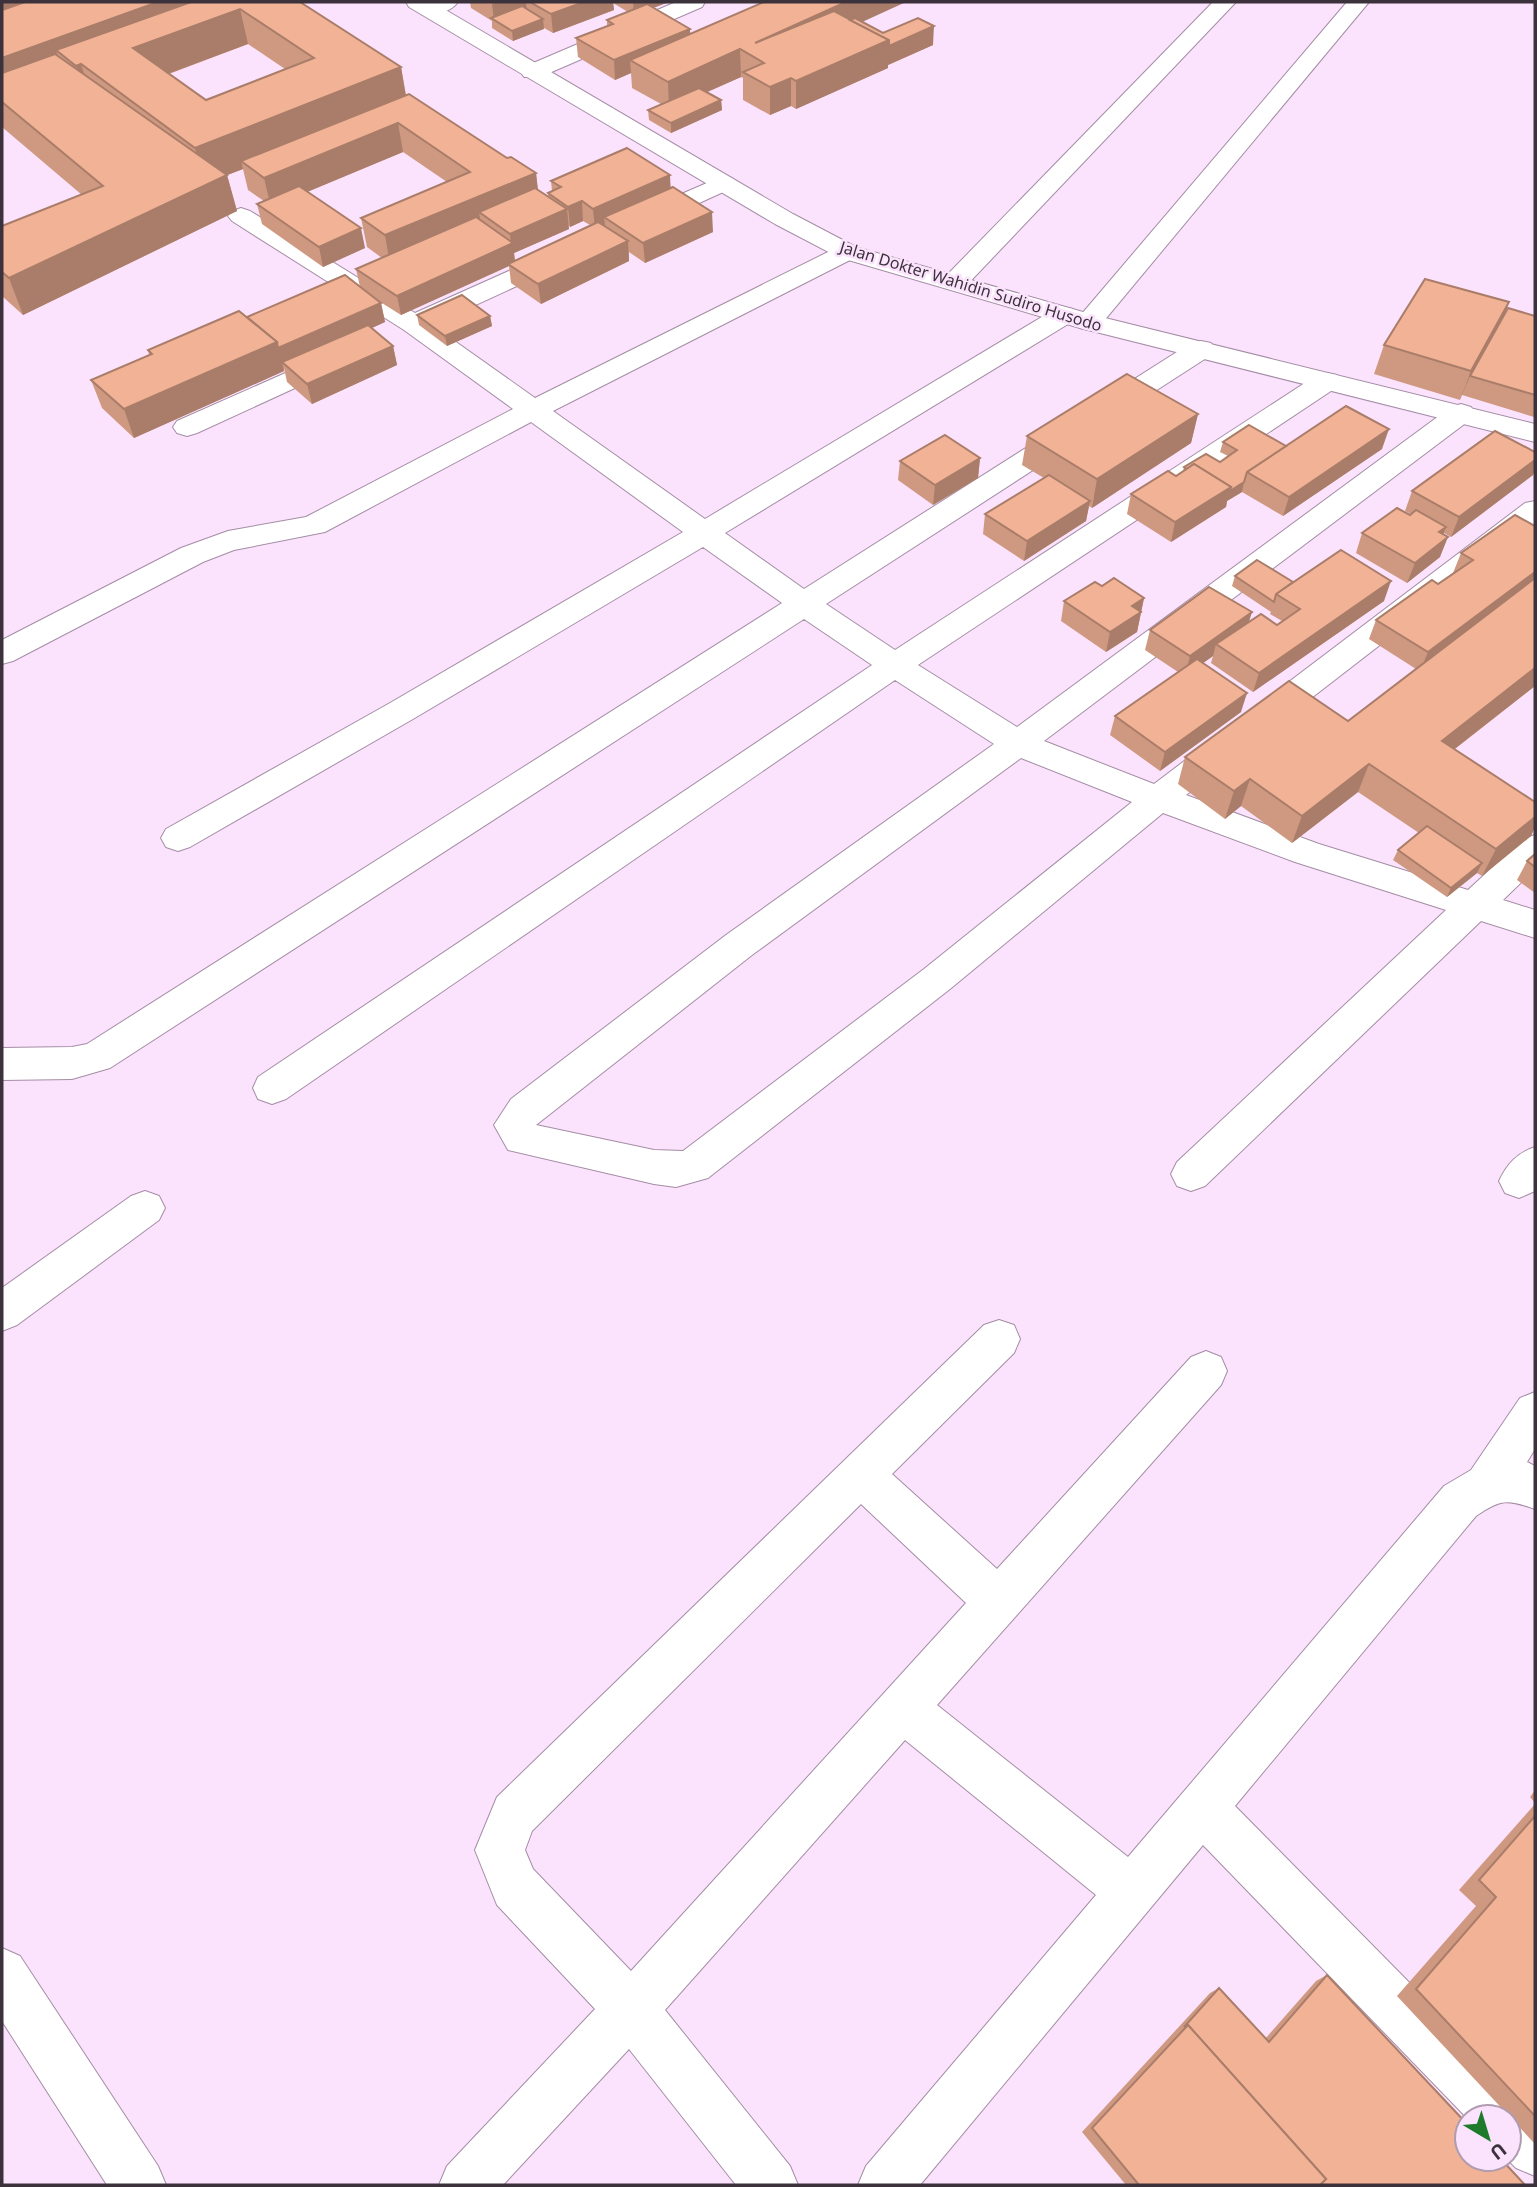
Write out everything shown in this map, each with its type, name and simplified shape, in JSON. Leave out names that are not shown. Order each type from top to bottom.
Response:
[{"type":"street","points":[[532,72],[694,2]]},
{"type":"street","points":[[955,282],[1225,2]]},
{"type":"street","points":[[178,838],[334,752],[1077,319],[1358,2]]},
{"type":"street","name":"Jalan Dokter Wahidin Sudiro Husodo","points":[[431,4],[532,72],[847,252],[1077,319],[1535,433]]},
{"type":"street","points":[[623,228],[723,183]]},
{"type":"street","points":[[241,216],[400,330],[532,410],[804,604],[973,718],[1018,743],[1065,764],[1307,853],[1535,924]]},
{"type":"street","points":[[400,330],[586,245]]},
{"type":"street","points":[[2,653],[192,555],[228,541],[314,525],[532,410],[847,252]]},
{"type":"street","points":[[187,427],[362,347]]},
{"type":"street","points":[[9,1064],[72,1063],[97,1057],[1201,349]]},
{"type":"street","points":[[272,1088],[896,664],[1327,381]]},
{"type":"street","points":[[1461,413],[1018,743],[739,945],[525,1110],[513,1125],[522,1138],[654,1167],[676,1170],[694,1166],[937,979],[1159,797],[1535,510]]},
{"type":"street","points":[[1191,1174],[1535,848]]},
{"type":"street","points":[[2,1311],[145,1208]]},
{"type":"street","points":[[771,2185],[631,2009],[515,1887],[500,1850],[514,1815],[578,1749],[999,1339]]},
{"type":"street","points":[[466,2185],[631,2009],[1206,1371]]},
{"type":"street","points":[[885,2185],[1460,1501],[1488,1482],[1535,1412]]},
{"type":"street","points":[[862,1475],[998,1601]]},
{"type":"street","points":[[1488,1482],[1523,1481],[1535,1488]]},
{"type":"street","points":[[903,1708],[1132,1892]]},
{"type":"street","points":[[1202,1808],[1490,2103]]},
{"type":"street","points":[[2,1974],[139,2185]]},
{"type":"building","points":[[25,2],[158,2],[2,58],[2,10]]},
{"type":"building","points":[[191,2],[300,2],[401,67],[195,148],[81,64],[76,66],[56,50]],"holes":[[[240,9],[314,58],[206,100],[133,48]]]},
{"type":"building","points":[[530,2],[584,2],[551,14]]},
{"type":"building","points":[[764,2],[846,2],[755,43],[834,11],[889,40],[796,81],[791,78],[770,87],[743,72],[764,63],[740,49],[668,82],[630,60]]},
{"type":"building","points":[[647,4],[690,29],[614,60],[576,38],[613,24],[607,20]]},
{"type":"building","points":[[522,6],[543,19],[512,31],[491,18]]},
{"type":"building","points":[[855,18],[883,33],[918,18],[934,26],[889,46],[889,40],[850,20]]},
{"type":"building","points":[[55,54],[227,175],[9,278],[2,272],[2,226],[103,186],[2,102],[2,73]]},
{"type":"building","points":[[699,88],[721,100],[671,123],[648,110]]},
{"type":"building","points":[[409,94],[507,158],[511,157],[536,173],[385,235],[361,218],[470,172],[398,123],[264,178],[241,161]]},
{"type":"building","points":[[627,148],[670,175],[593,209],[582,201],[568,207],[548,193],[561,187],[551,181]]},
{"type":"building","points":[[299,186],[361,228],[319,247],[257,204]]},
{"type":"building","points":[[673,187],[712,212],[643,243],[604,217]]},
{"type":"building","points":[[535,188],[567,209],[510,234],[479,212]]},
{"type":"building","points":[[476,217],[513,243],[397,296],[356,269]]},
{"type":"building","points":[[598,222],[628,241],[538,284],[508,264]]},
{"type":"building","points":[[345,275],[381,303],[278,348],[277,342],[247,317]]},
{"type":"building","points":[[1425,279],[1509,302],[1471,371],[1384,345]]},
{"type":"building","points":[[462,295],[490,316],[445,336],[417,315]]},
{"type":"building","points":[[1508,308],[1535,316],[1535,395],[1470,376]]},
{"type":"building","points":[[239,311],[277,342],[124,409],[91,380],[152,354],[148,350]]},
{"type":"building","points":[[368,325],[393,346],[307,384],[282,362]]},
{"type":"building","points":[[1127,374],[1198,414],[1097,479],[1027,436]]},
{"type":"building","points":[[1346,406],[1389,429],[1289,497],[1247,472]]},
{"type":"building","points":[[1249,425],[1286,446],[1247,472],[1244,482],[1230,491],[1231,487],[1194,464],[1187,469],[1184,467],[1206,454],[1220,462],[1237,450],[1223,442]]},
{"type":"building","points":[[1495,431],[1535,452],[1535,460],[1459,517],[1412,491]]},
{"type":"building","points":[[945,435],[980,458],[935,485],[900,461]]},
{"type":"building","points":[[1194,464],[1231,487],[1175,522],[1131,494],[1168,471],[1176,476]]},
{"type":"building","points":[[1049,475],[1090,501],[1027,541],[985,514]]},
{"type":"building","points":[[1397,508],[1410,515],[1416,510],[1446,527],[1439,532],[1448,537],[1415,563],[1362,533]]},
{"type":"building","points":[[1515,515],[1535,526],[1535,572],[1428,652],[1376,620],[1432,580],[1438,584],[1473,560],[1461,553]]},
{"type":"building","points":[[1341,550],[1391,581],[1259,673],[1216,644],[1261,614],[1277,625],[1300,609],[1276,594]]},
{"type":"building","points":[[1257,560],[1293,582],[1276,594],[1274,602],[1235,576]]},
{"type":"building","points":[[1114,578],[1144,598],[1132,606],[1141,612],[1110,632],[1064,601],[1095,582],[1102,586]]},
{"type":"building","points":[[1535,578],[1535,668],[1442,741],[1535,802],[1535,817],[1496,849],[1369,764],[1302,816],[1250,779],[1234,791],[1185,757],[1289,681],[1348,721]]},
{"type":"building","points":[[1209,587],[1252,612],[1190,656],[1150,630]]},
{"type":"building","points":[[1197,659],[1247,693],[1165,752],[1115,716]]},
{"type":"building","points":[[1427,826],[1482,863],[1451,888],[1398,850]]},
{"type":"building","points":[[1535,854],[1535,867],[1527,861]]},
{"type":"building","points":[[1535,1816],[1535,2116],[1416,1989],[1496,1897],[1479,1880]]},
{"type":"building","points":[[1327,1975],[1453,2109],[1453,2173],[1514,2173],[1525,2185],[1320,2185],[1326,2179],[1188,2025],[1184,2027],[1219,1988],[1269,2042]]},
{"type":"building","points":[[1188,2025],[1326,2179],[1320,2185],[1139,2185],[1092,2128]]}]
